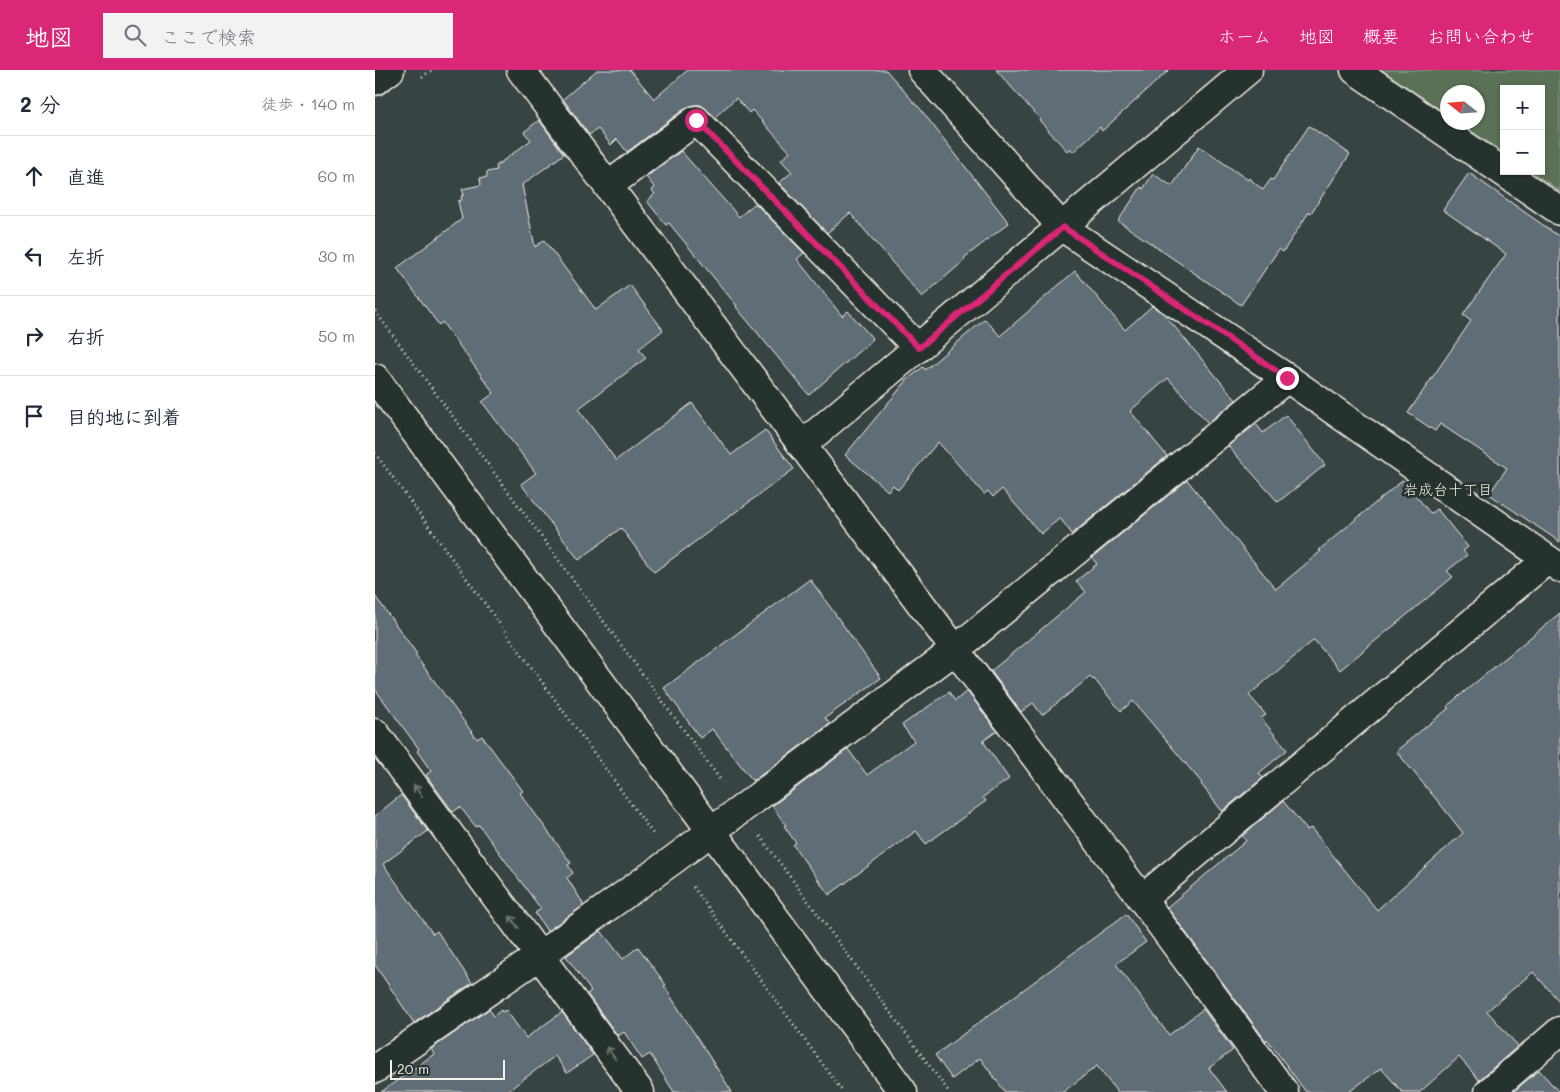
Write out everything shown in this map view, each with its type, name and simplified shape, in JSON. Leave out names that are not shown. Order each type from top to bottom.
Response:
[{"type":"street","points":[[375,81],[390,70]]},
{"type":"street","points":[[521,70],[1142,899],[1284,1092]]},
{"type":"street","points":[[922,70],[1063,227],[1287,378],[1554,564],[1142,899]]},
{"type":"street","points":[[803,445],[1248,70]]},
{"type":"street","points":[[1355,70],[1560,211]]},
{"type":"street","points":[[608,186],[696,120],[919,348]]},
{"type":"street","points":[[375,378],[903,1092]]},
{"type":"street","points":[[375,1069],[539,956],[712,832],[955,650],[1287,378]]},
{"type":"street","points":[[375,733],[640,1092]]},
{"type":"street","points":[[1489,1092],[1560,1031]]},
{"type":"path","points":[[375,311],[949,1092]]},
{"type":"path","points":[[375,453],[843,1092]]},
{"type":"green space","points":[[1382,70],[1560,70],[1560,191],[1537,175],[1545,175],[1545,85],[1500,85],[1500,150],[1470,130],[1485,130],[1485,85],[1440,85],[1440,109]]},
{"type":"building","points":[[597,70],[630,70],[654,99],[688,70],[886,70],[918,106],[1009,223],[964,258],[965,260],[922,297],[850,213],[827,233],[779,183],[792,172],[781,160],[790,152],[752,110],[749,113],[736,98],[715,117],[701,105],[687,107],[627,152],[617,139],[611,145],[598,129],[589,135],[563,99]]},
{"type":"building","points":[[996,70],[1169,70],[1102,131],[1100,127],[1073,152],[1070,148],[1067,151]]},
{"type":"building","points":[[539,120],[564,154],[522,185],[535,247],[544,240],[596,310],[630,285],[663,330],[639,349],[646,358],[578,409],[616,460],[692,403],[731,455],[765,430],[794,469],[654,572],[621,528],[579,560],[521,484],[536,473],[482,402],[494,393],[442,322],[439,325],[397,268],[462,219],[458,201],[462,200],[461,196],[464,195],[462,189],[481,185],[480,178],[487,177],[487,172],[497,170],[496,166],[531,140],[524,132]]},
{"type":"building","points":[[1309,126],[1350,154],[1283,252],[1279,249],[1241,305],[1118,221],[1141,187],[1143,189],[1153,174],[1172,186],[1199,146],[1248,180],[1249,178],[1263,190],[1271,179],[1273,180]]},
{"type":"building","points":[[681,151],[739,217],[755,203],[804,253],[797,259],[842,316],[848,311],[873,339],[809,395],[669,223],[666,225],[647,201],[655,194],[652,190],[655,188],[646,177]]},
{"type":"building","points":[[1469,173],[1560,237],[1560,542],[1489,494],[1507,468],[1440,424],[1435,431],[1408,413],[1471,321],[1463,315],[1506,254],[1443,210]]},
{"type":"building","points":[[1075,271],[1125,330],[1152,306],[1164,314],[1236,400],[1208,423],[1168,378],[1130,411],[1167,456],[1072,534],[1060,518],[1041,534],[1002,489],[993,497],[988,491],[984,494],[938,442],[898,490],[893,485],[888,491],[845,455],[908,379],[923,367],[925,370],[985,319],[1000,336]]},
{"type":"building","points":[[1286,415],[1325,465],[1278,502],[1228,446],[1256,424],[1263,433]]},
{"type":"building","points":[[1187,480],[1276,589],[1321,551],[1319,550],[1403,480],[1431,514],[1437,509],[1468,547],[1463,551],[1467,555],[1447,571],[1453,577],[1340,670],[1314,640],[1249,695],[1266,715],[1261,718],[1287,750],[1259,773],[1263,778],[1222,811],[1202,783],[1133,701],[1121,711],[1094,679],[1090,677],[1042,715],[1033,703],[1021,712],[991,671],[1086,592],[1076,581],[1097,564],[1092,558]]},
{"type":"building","points":[[810,579],[881,678],[825,718],[830,724],[753,781],[712,729],[700,738],[664,688]]},
{"type":"building","points":[[375,596],[417,654],[415,655],[477,739],[482,736],[523,791],[520,793],[571,863],[568,865],[573,873],[567,878],[583,906],[547,931],[535,913],[541,909],[479,825],[476,827],[460,807],[453,812],[426,775],[431,771],[417,751],[419,749],[375,689]]},
{"type":"building","points":[[1560,613],[1560,1002],[1533,972],[1487,1011],[1518,1046],[1479,1080],[1459,1057],[1420,1092],[1402,1092],[1381,1068],[1349,1092],[1306,1092],[1167,907],[1246,841],[1242,836],[1283,801],[1307,830],[1311,828],[1377,910],[1463,833],[1396,751],[1449,708],[1447,706]]},
{"type":"building","points":[[967,691],[997,731],[983,741],[1009,779],[983,797],[986,801],[926,844],[916,831],[829,895],[793,845],[796,843],[772,806],[848,749],[867,775],[914,741],[902,725],[949,692],[955,701]]},
{"type":"building","points":[[401,795],[428,831],[383,864],[433,934],[437,931],[472,983],[414,1023],[375,965],[375,816]]},
{"type":"building","points":[[1126,914],[1146,942],[1116,964],[1169,1035],[1203,1009],[1233,1050],[1209,1068],[1227,1092],[1117,1092],[1097,1066],[1063,1092],[1005,1092],[980,1058],[952,1079],[935,1055]]},
{"type":"building","points":[[601,931],[623,959],[638,947],[666,985],[664,986],[732,1092],[674,1092],[650,1054],[642,1059],[624,1032],[618,1036],[587,994],[591,991],[566,956]]},
{"type":"building","points":[[489,1009],[494,1016],[501,1010],[502,1012],[506,1010],[526,1038],[562,1012],[593,1055],[567,1073],[555,1056],[506,1092],[381,1092],[434,1054],[431,1049]]},
{"type":"building","points":[[1539,1070],[1559,1092],[1513,1092]]},
{"type":"district","name":"岩成台十丁目","points":[[1448,490]]},
{"type":"route","points":[[696,120],[919,348],[1063,227],[1287,378]]}]
